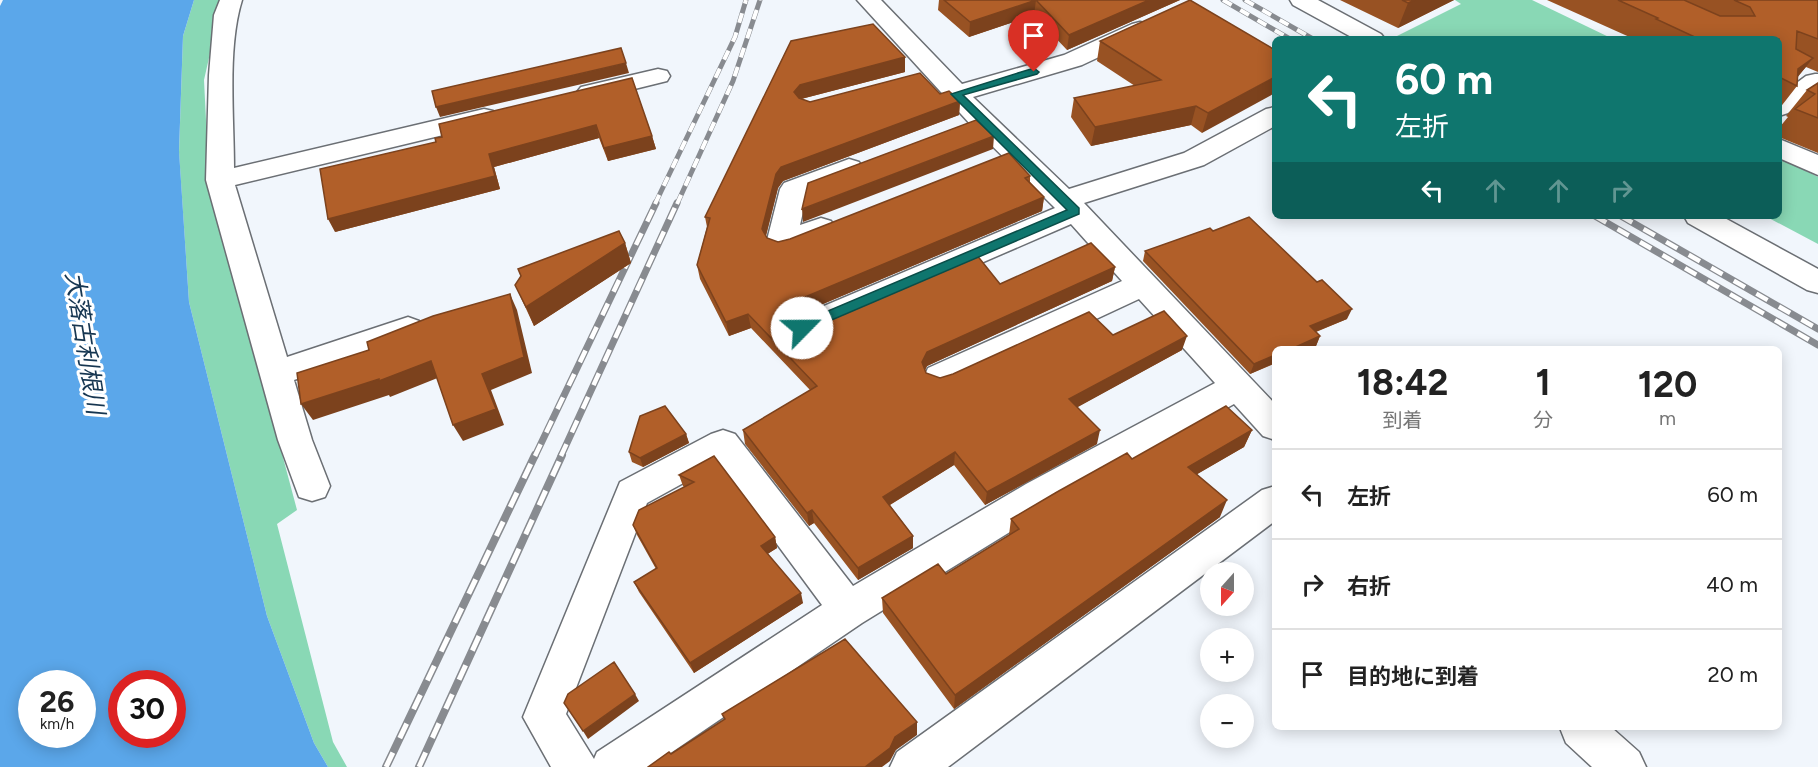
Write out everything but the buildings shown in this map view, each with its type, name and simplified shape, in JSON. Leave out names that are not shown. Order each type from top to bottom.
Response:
[{"type":"street","points":[[231,0],[226,15],[220,75],[220,180],[295,440],[312,486]]},
{"type":"street","points":[[868,0],[877,25],[925,76],[956,94],[969,124],[1004,158],[1069,205],[1272,423]]},
{"type":"street","points":[[1301,0],[1367,36]]},
{"type":"street","points":[[956,94],[1073,60],[1164,18]]},
{"type":"street","points":[[1788,69],[1817,82]]},
{"type":"street","points":[[566,98],[658,76]]},
{"type":"street","points":[[1782,106],[1817,82]]},
{"type":"street","points":[[220,180],[508,111]]},
{"type":"street","points":[[802,328],[1069,205],[1194,159],[1272,117]]},
{"type":"street","points":[[1782,148],[1818,166]]},
{"type":"street","points":[[848,218],[781,244],[794,189],[870,160]]},
{"type":"street","points":[[1703,219],[1818,282]]},
{"type":"street","points":[[940,378],[1143,284]]},
{"type":"street","points":[[277,374],[434,320]]},
{"type":"street","points":[[612,767],[848,610],[1039,495],[1238,386]]},
{"type":"street","points":[[575,767],[544,717],[633,493],[723,444],[848,610]]},
{"type":"street","points":[[912,767],[1272,503]]},
{"type":"street","points":[[1583,730],[1624,767]]},
{"type":"green space","points":[[194,0],[222,0],[204,80],[209,180],[297,510],[277,524],[333,742],[347,767],[328,767],[314,743],[267,616],[189,302],[179,152],[183,36]]},
{"type":"green space","points":[[1455,0],[1532,0],[1607,36],[1397,36],[1461,4]]},
{"type":"green space","points":[[1782,159],[1818,177],[1818,244],[1771,219],[1782,219]]},
{"type":"water","name":"大落古利根川","points":[[3,0],[194,0],[183,36],[179,151],[189,302],[267,616],[314,743],[328,767],[0,767],[0,6]]},
{"type":"railway","points":[[655,204],[735,37],[746,0]]},
{"type":"railway","points":[[677,204],[733,81],[760,0]]},
{"type":"railway","points":[[1223,0],[1285,36]]},
{"type":"railway","points":[[1245,0],[1308,36]]},
{"type":"railway","points":[[535,456],[656,203]]},
{"type":"railway","points":[[561,456],[677,203]]},
{"type":"railway","points":[[1600,219],[1818,345]]},
{"type":"railway","points":[[1626,219],[1818,329]]},
{"type":"railway","points":[[386,767],[535,455]]},
{"type":"railway","points":[[419,767],[562,455]]},
{"type":"route","points":[[802,328],[1075,211],[956,94],[1034,72]]}]
